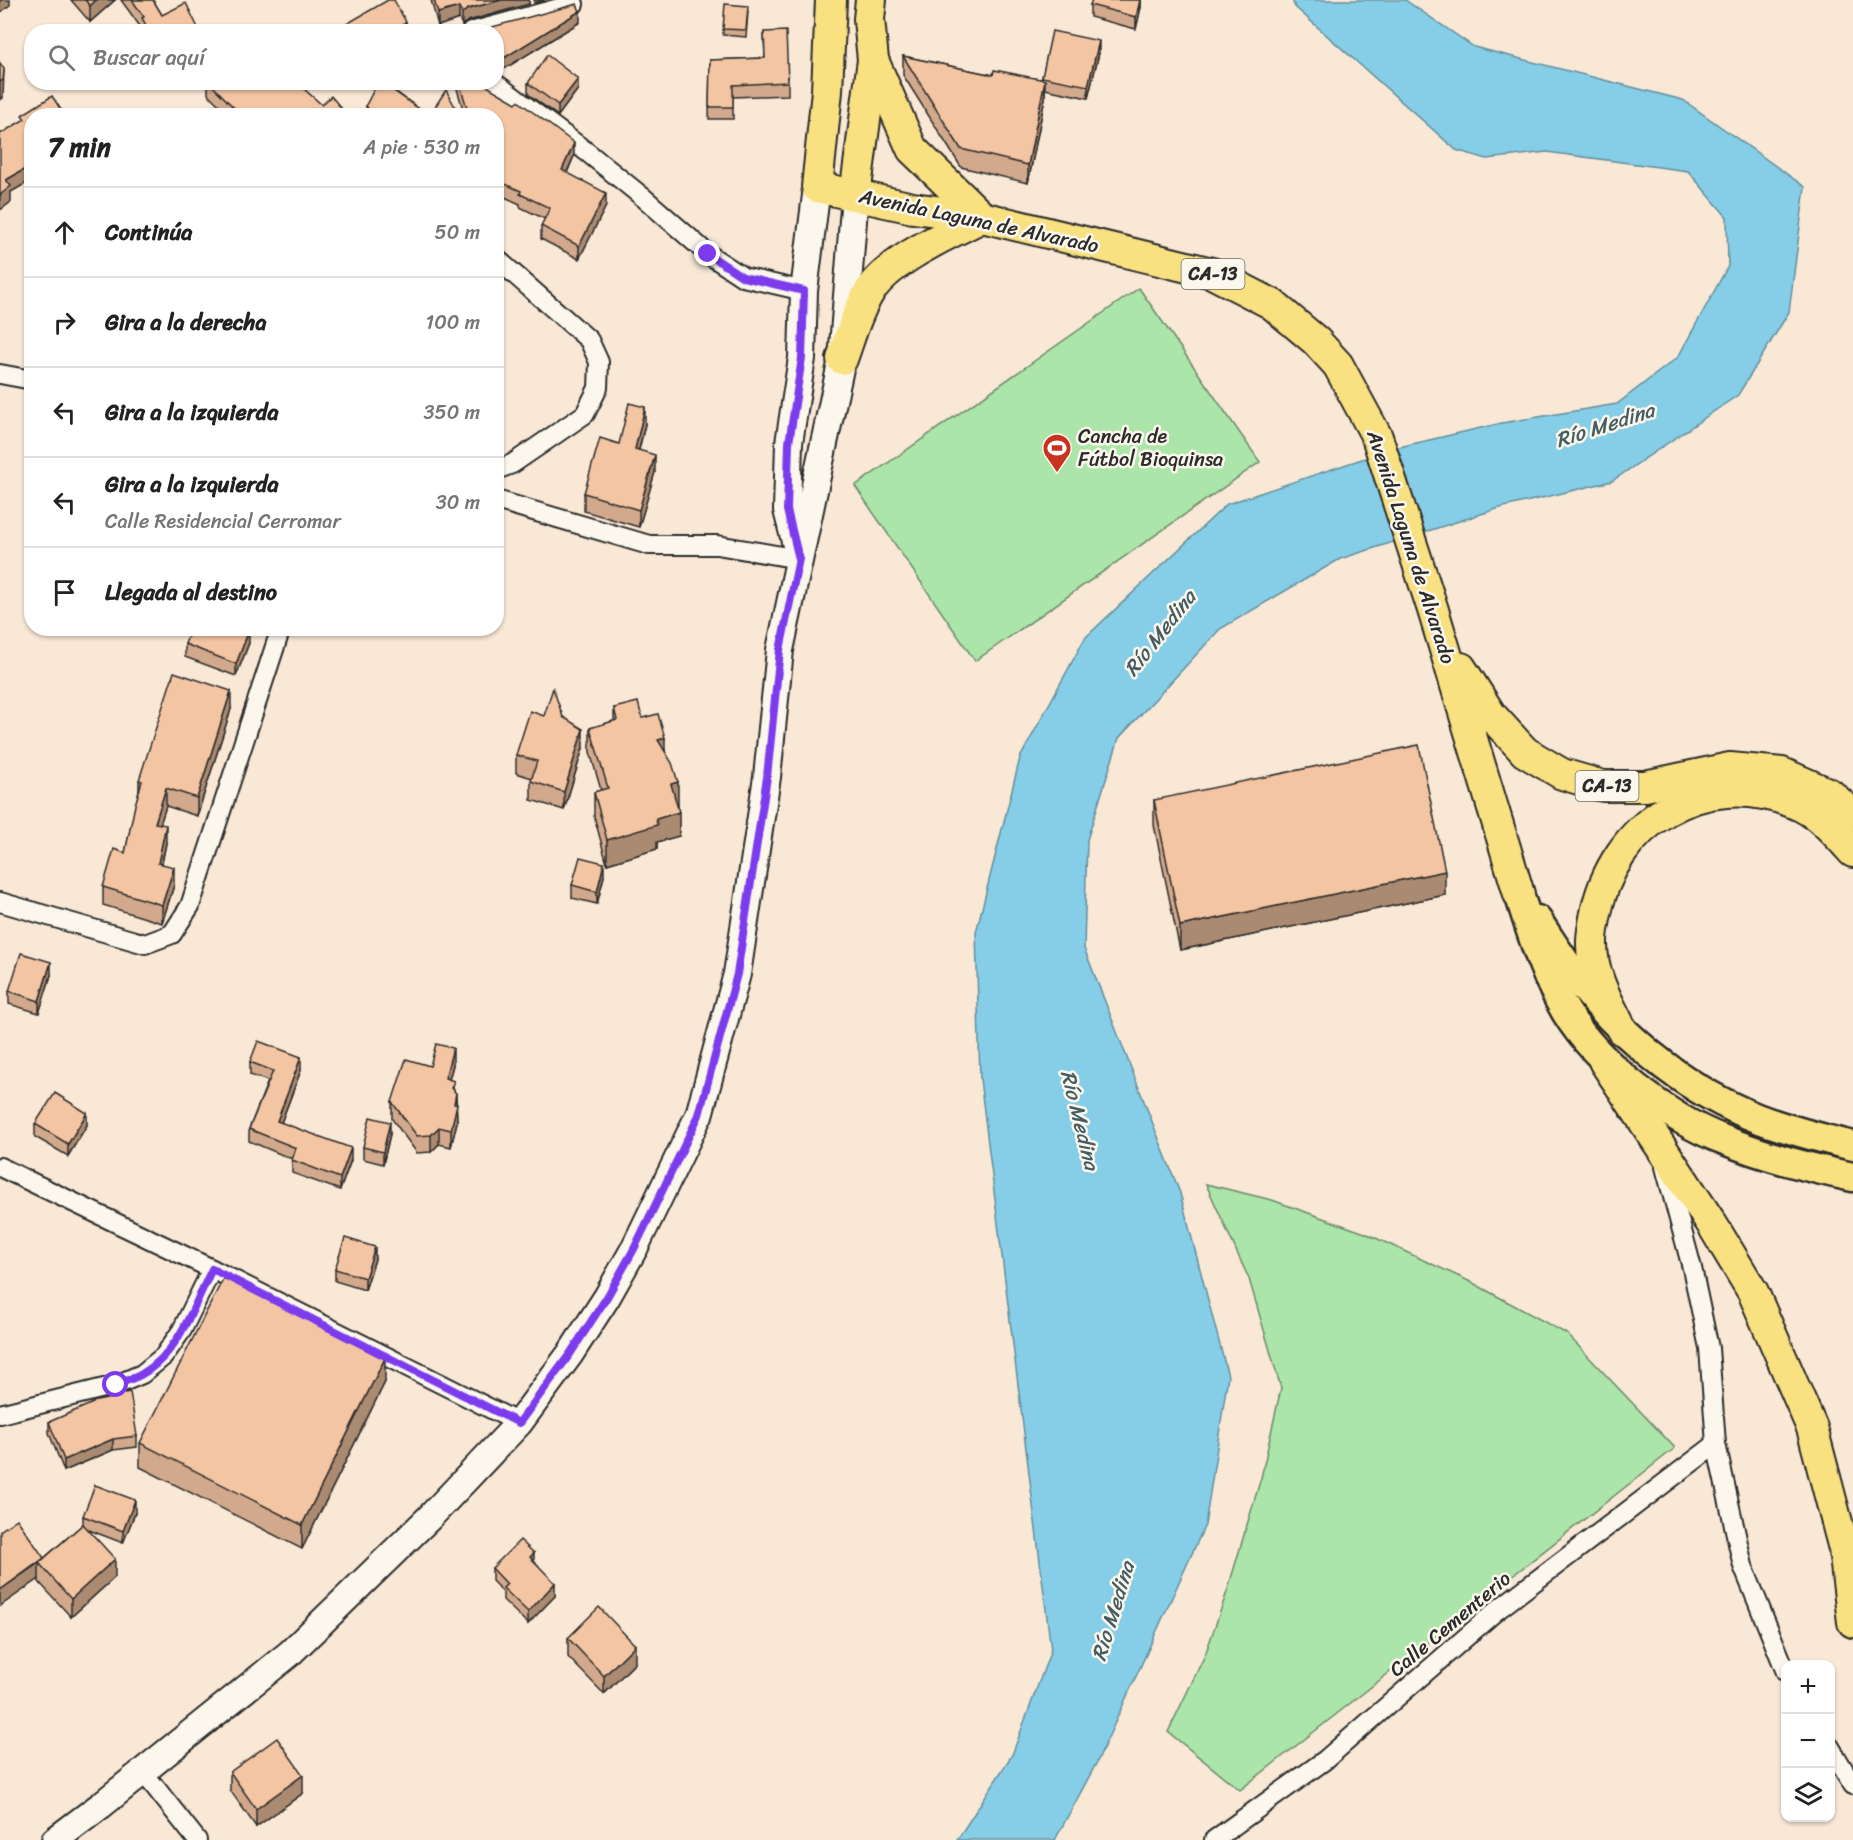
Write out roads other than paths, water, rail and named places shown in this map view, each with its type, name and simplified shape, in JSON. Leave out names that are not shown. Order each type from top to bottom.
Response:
[{"type":"highway","points":[[817,187],[827,90],[831,0]]},
{"type":"highway","points":[[855,195],[873,60],[869,19],[871,0]]},
{"type":"highway","points":[[842,358],[859,311],[880,277],[928,245],[982,217],[912,149],[873,60]]},
{"type":"highway","name":"Avenida Laguna de Alvarado","points":[[817,187],[913,208],[982,217],[1212,273],[1272,304],[1316,341],[1338,365],[1377,437],[1519,894]]},
{"type":"highway","name":"CA-13","points":[[1432,610],[1464,674],[1491,715],[1525,752],[1562,774],[1603,786],[1645,786],[1730,768],[1782,773],[1830,794],[1853,815]]},
{"type":"highway","points":[[1622,1030],[1598,983],[1592,941],[1599,897],[1607,878],[1616,859],[1642,827],[1676,805],[1715,792],[1756,792],[1795,803],[1829,825],[1853,852]]},
{"type":"highway","points":[[1604,1061],[1710,1221],[1753,1292],[1812,1428],[1844,1549],[1853,1622]]},
{"type":"main road","points":[[799,559],[787,510],[789,443],[802,358],[804,291],[817,187]]},
{"type":"main road","points":[[54,1840],[143,1772],[289,1654],[429,1518],[519,1423],[570,1354],[607,1297],[634,1249],[699,1115],[737,974],[767,777],[780,650],[842,358],[855,195]]},
{"type":"main road","name":"Avenida Laguna de Alvarado","points":[[1519,894],[1586,991],[1622,1030],[1670,1069],[1705,1092],[1745,1112],[1806,1134],[1853,1146]]},
{"type":"main road","name":"Avenida Laguna de Alvarado","points":[[1519,894],[1541,962],[1566,1013],[1604,1061],[1665,1109],[1721,1139],[1789,1161],[1853,1177]]},
{"type":"street","points":[[500,24],[573,4]]},
{"type":"street","points":[[504,90],[587,152],[708,254],[743,277],[804,291]]},
{"type":"street","points":[[504,265],[589,340],[599,362],[598,388],[585,414],[512,464],[504,467]]},
{"type":"street","points":[[0,374],[24,378]]},
{"type":"street","points":[[504,502],[649,545],[717,545],[799,559]]},
{"type":"street","points":[[0,902],[145,944],[172,934],[190,906],[277,636]]},
{"type":"street","points":[[1660,1148],[1692,1268],[1709,1348],[1716,1444],[1743,1566],[1781,1662]]},
{"type":"street","points":[[0,1167],[212,1269],[519,1423]]},
{"type":"street","points":[[0,1414],[116,1385],[142,1374],[164,1356],[182,1330],[212,1269]]},
{"type":"street","name":"Calle Cementerio","points":[[1214,1840],[1325,1760],[1496,1611],[1716,1444]]},
{"type":"street","points":[[1835,1755],[1853,1785]]},
{"type":"street","points":[[143,1772],[197,1840]]},
{"type":"water","name":"Río Medina","points":[[1292,0],[1405,0],[1474,47],[1683,100],[1805,187],[1789,312],[1738,395],[1612,481],[1500,508],[1340,559],[1220,629],[1119,738],[1087,840],[1084,948],[1180,1193],[1228,1376],[1205,1525],[1097,1762],[1055,1840],[957,1840],[1012,1755],[1051,1650],[980,1079],[976,932],[1020,758],[1085,638],[1227,504],[1395,448],[1502,423],[1617,404],[1678,357],[1728,266],[1727,217],[1688,171],[1547,152],[1487,159],[1456,150],[1295,7]]},
{"type":"place","name":"Cancha de Fútbol Bioquinsa","points":[[1057,474]]}]
